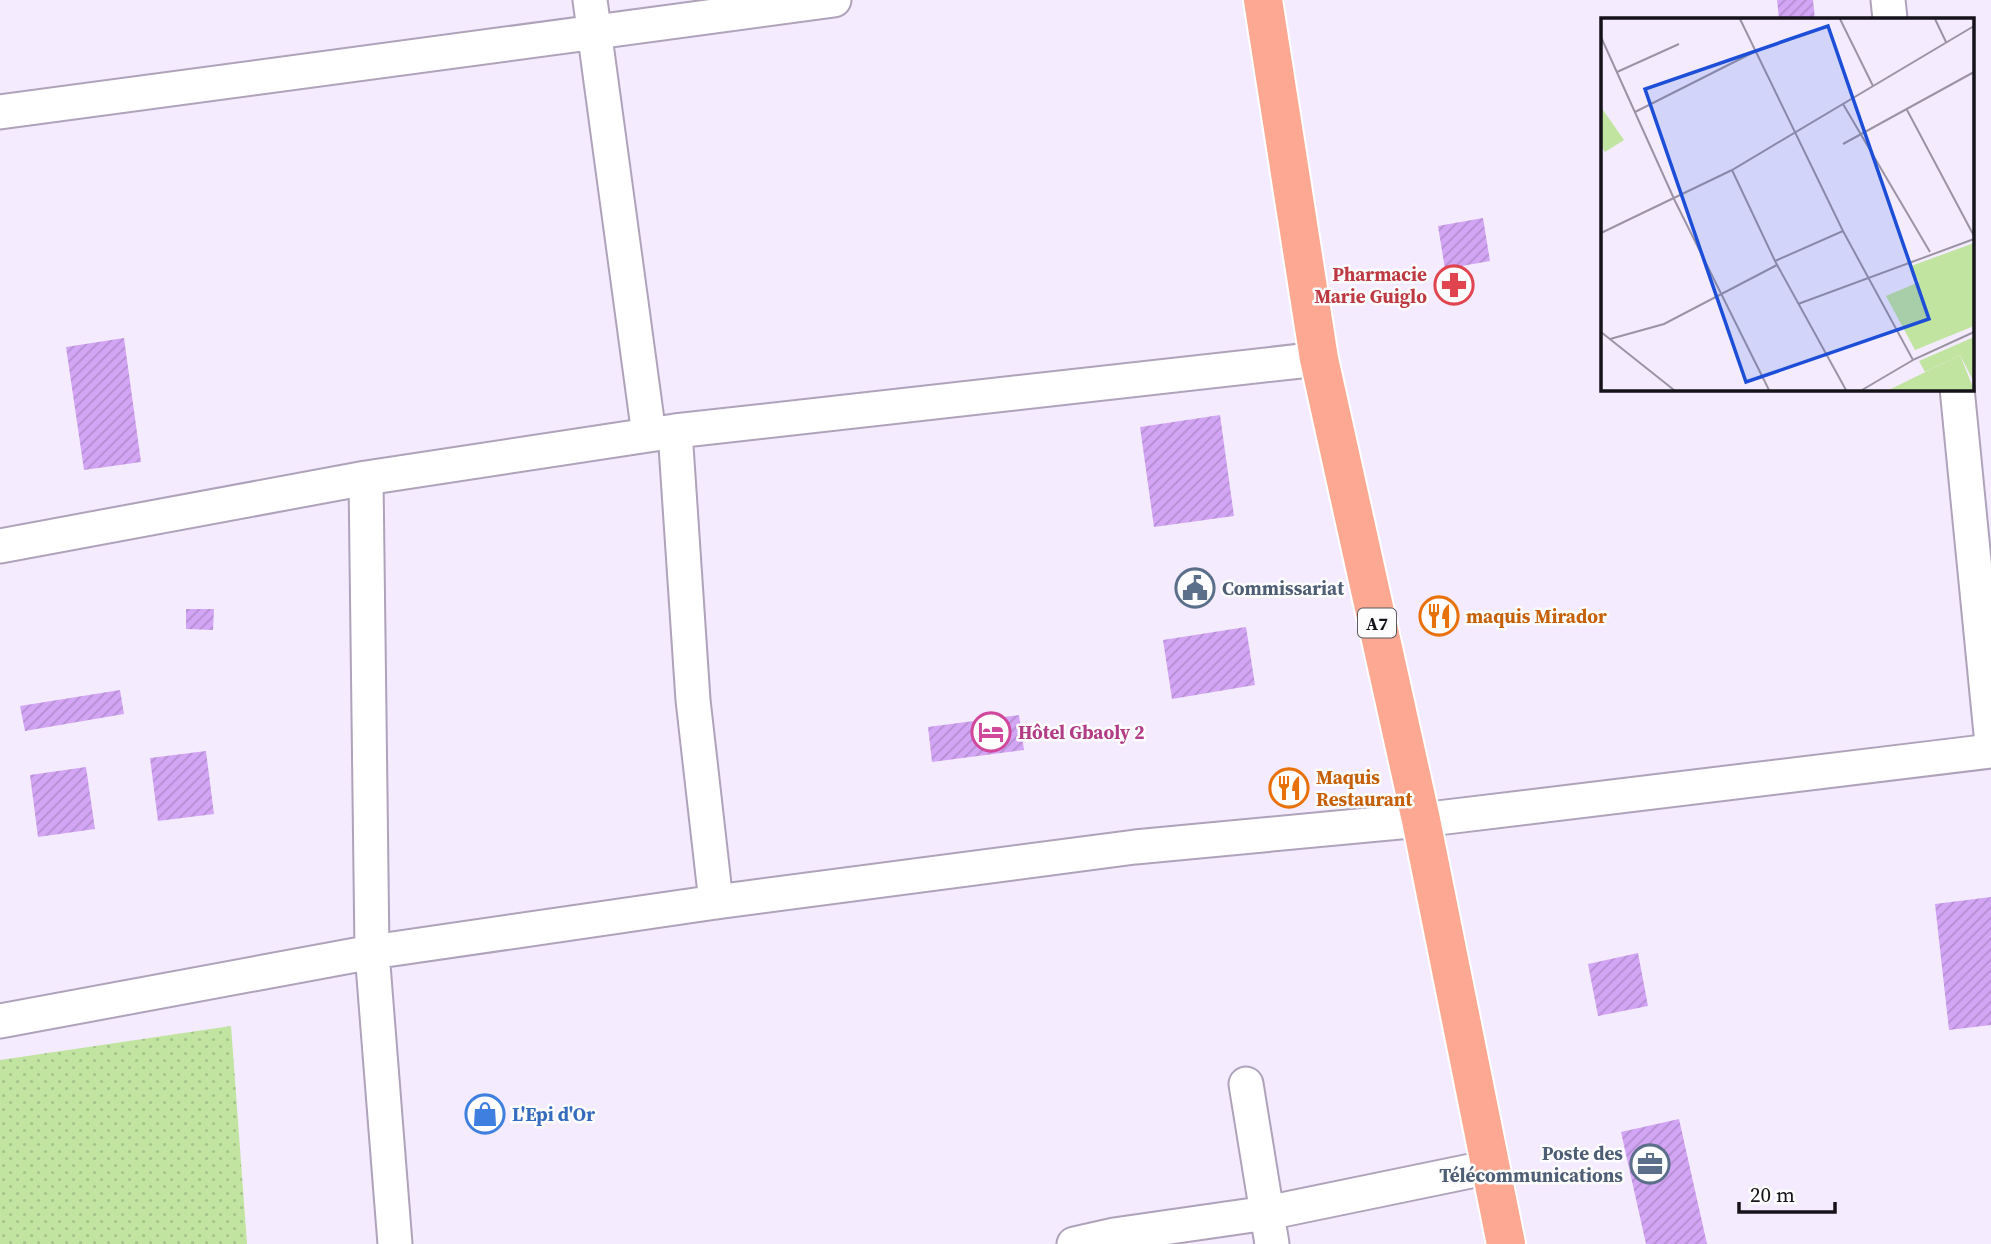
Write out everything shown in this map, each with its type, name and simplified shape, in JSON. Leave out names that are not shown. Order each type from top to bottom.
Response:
[{"type":"highway","name":"A7","points":[[1263,0],[1319,359],[1421,820],[1506,1244]]},
{"type":"street","points":[[0,113],[592,16],[834,0]]},
{"type":"street","points":[[1888,0],[1890,18]]},
{"type":"street","points":[[592,16],[662,433],[716,902]]},
{"type":"street","points":[[0,546],[366,478],[662,433],[1319,359]]},
{"type":"street","points":[[1956,390],[1991,734]]},
{"type":"street","points":[[366,478],[372,952],[396,1244]]},
{"type":"street","points":[[0,1021],[372,952],[716,902],[1135,847],[1421,820],[1991,751]]},
{"type":"street","points":[[1246,1084],[1269,1229]]},
{"type":"street","points":[[1074,1244],[1114,1235],[1269,1229],[1490,1167]]},
{"type":"green space","points":[[231,1026],[247,1244],[0,1244],[0,1060]]},
{"type":"building","points":[[1777,0],[1813,0],[1815,18],[1779,18]]},
{"type":"building","points":[[1483,218],[1490,261],[1445,269],[1438,226]]},
{"type":"building","points":[[1466,271],[1468,295],[1449,298],[1446,274]]},
{"type":"building","points":[[124,338],[141,462],[84,470],[66,347]]},
{"type":"building","points":[[1220,415],[1234,516],[1154,527],[1140,427]]},
{"type":"building","points":[[186,609],[214,609],[213,630],[186,629]]},
{"type":"building","points":[[1246,627],[1255,685],[1172,699],[1163,640]]},
{"type":"building","points":[[120,690],[124,714],[25,731],[20,706]]},
{"type":"building","points":[[1019,715],[1024,750],[932,762],[928,727]]},
{"type":"building","points":[[206,751],[214,814],[158,821],[150,758]]},
{"type":"building","points":[[86,767],[95,829],[38,837],[30,775]]},
{"type":"building","points":[[1991,897],[1991,1025],[1949,1030],[1935,904]]},
{"type":"building","points":[[1638,953],[1648,1006],[1598,1016],[1588,964]]},
{"type":"building","points":[[1679,1119],[1707,1244],[1646,1244],[1621,1132]]},
{"type":"place","name":"Pharmacie Marie Guiglo","points":[[1454,285]]},
{"type":"place","name":"Commissariat","points":[[1195,588]]},
{"type":"place","name":"maquis Mirador","points":[[1439,616]]},
{"type":"place","name":"Hôtel Gbaoly 2","points":[[991,732]]},
{"type":"place","name":"Maquis Restaurant","points":[[1289,788]]},
{"type":"place","name":"L'Epi d'Or","points":[[485,1114]]},
{"type":"place","name":"Poste des Télécommunications","points":[[1650,1164]]}]
